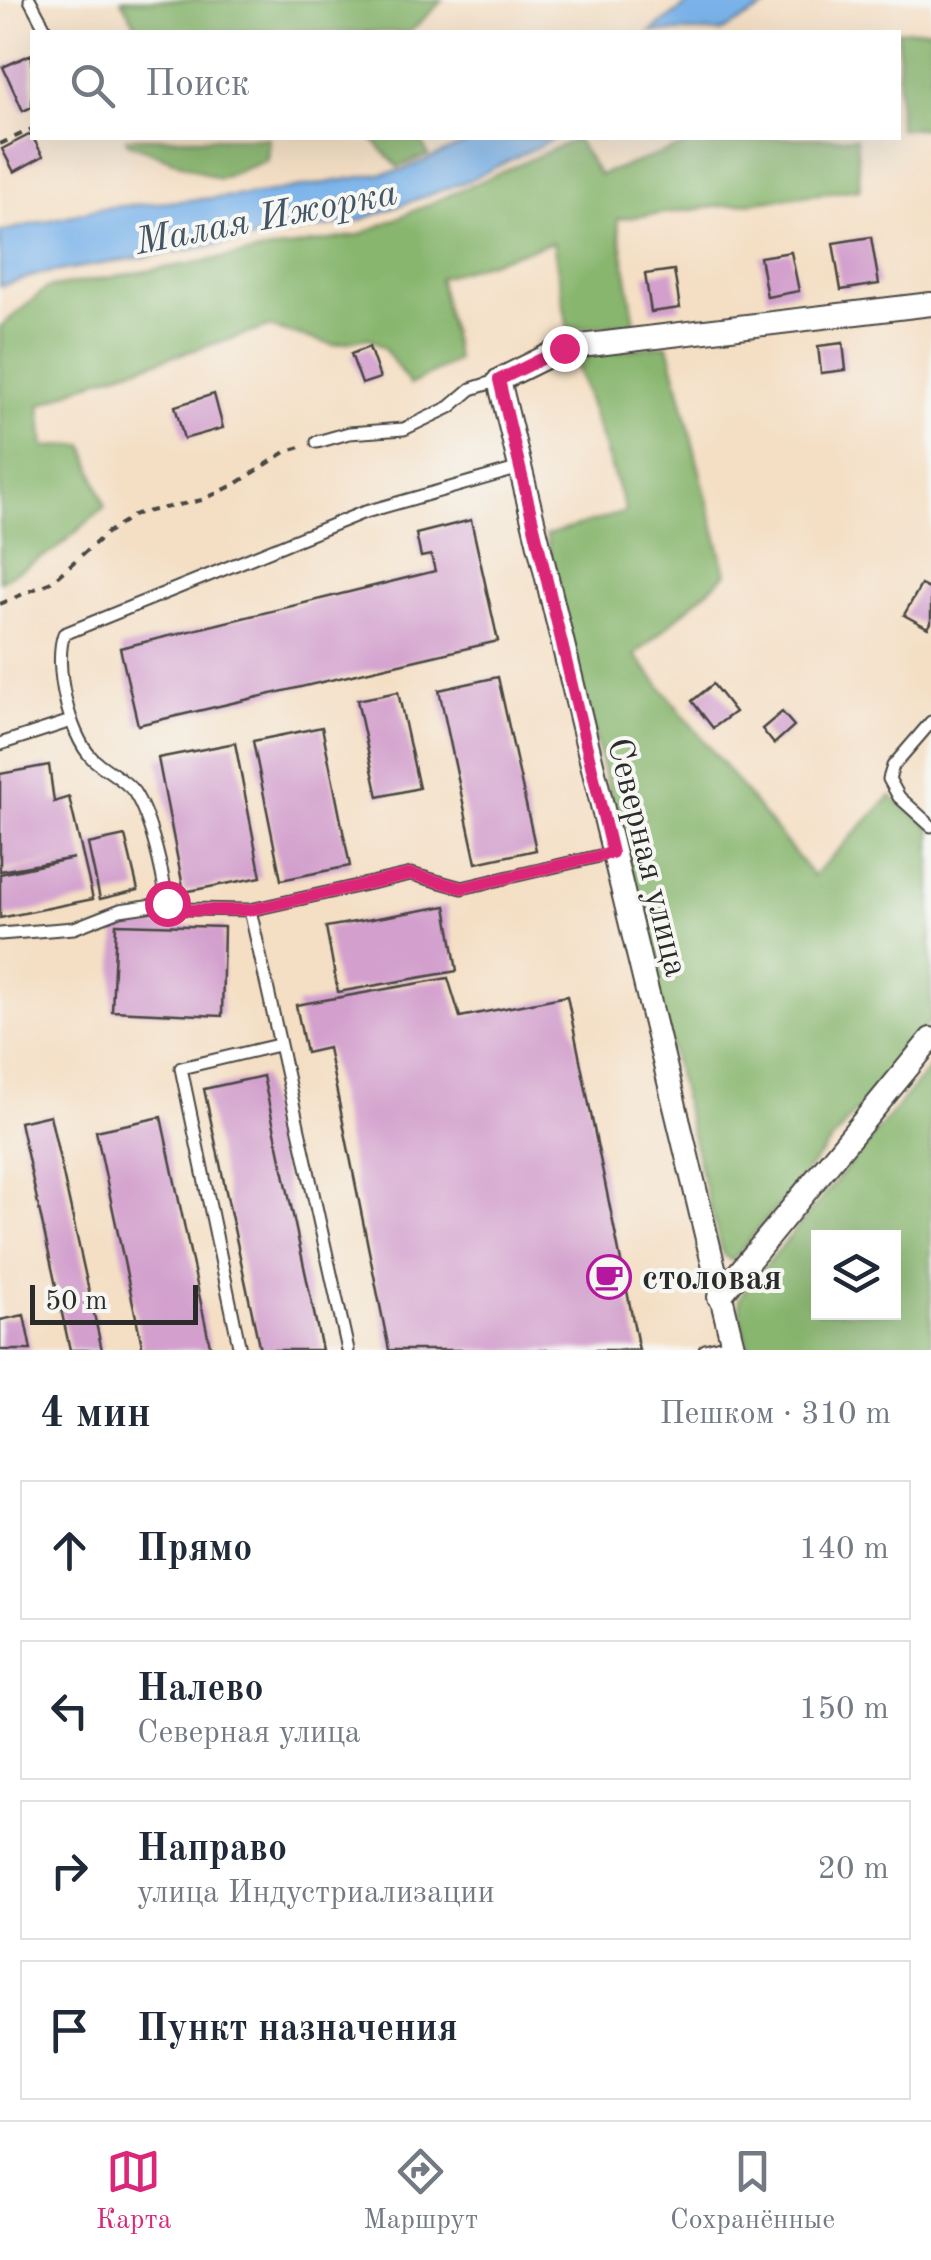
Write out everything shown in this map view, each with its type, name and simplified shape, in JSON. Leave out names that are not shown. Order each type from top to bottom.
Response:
[{"type":"street","points":[[499,380],[564,348],[931,304]]},
{"type":"street","name":"Северная улица","points":[[499,380],[733,1347]]},
{"type":"street","points":[[719,1297],[931,1038]]},
{"type":"lane","points":[[30,0],[46,30]]},
{"type":"lane","points":[[317,442],[349,433],[404,429],[450,407],[471,389],[499,380]]},
{"type":"lane","points":[[167,903],[162,862],[134,792],[89,756],[71,721],[58,651],[64,634],[362,513],[520,468]]},
{"type":"lane","points":[[0,744],[71,721]]},
{"type":"lane","points":[[931,722],[893,766],[889,779],[899,797],[931,826]]},
{"type":"lane","points":[[0,934],[74,928],[120,910],[167,903],[188,910],[250,910],[411,874],[462,888],[612,853]]},
{"type":"lane","points":[[250,910],[348,1350]]},
{"type":"lane","points":[[240,1350],[181,1068],[278,1045]]},
{"type":"lane","points":[[705,1350],[733,1347]]},
{"type":"path","points":[[0,144],[30,130]]},
{"type":"path","points":[[0,604],[51,582],[108,532],[136,514],[202,500],[287,452],[317,442]]},
{"type":"green space","points":[[121,0],[443,0],[412,30],[139,30]]},
{"type":"green space","points":[[931,29],[931,128],[901,129],[901,31]]},
{"type":"green space","points":[[127,140],[269,140],[267,160],[219,179]]},
{"type":"green space","points":[[373,140],[421,140],[428,155],[398,167]]},
{"type":"green space","points":[[574,140],[599,175],[701,140],[856,140],[860,189],[617,219],[635,323],[568,329],[553,242],[439,278],[457,360],[410,385],[384,348],[368,338],[334,345],[269,327],[99,379],[40,405],[44,447],[84,445],[105,507],[55,550],[0,581],[0,327],[47,288],[359,235]]},
{"type":"green space","points":[[668,345],[726,574],[635,655],[813,876],[891,796],[931,828],[931,1021],[732,1261],[723,1255],[707,1196],[546,535],[626,512],[574,357]]},
{"type":"green space","points":[[931,1066],[931,1350],[749,1350],[739,1298]]},
{"type":"water","points":[[693,0],[791,0],[775,2],[725,30],[653,30]]},
{"type":"water","name":"Малая Ижорка","points":[[473,140],[551,140],[469,180],[355,222],[40,274],[0,286],[0,232],[102,208],[259,194],[403,170]]},
{"type":"building","points":[[30,55],[30,108],[23,111],[3,67]]},
{"type":"building","points":[[30,135],[43,156],[14,172],[2,149]]},
{"type":"building","points":[[871,237],[879,284],[841,290],[833,243]]},
{"type":"building","points":[[791,252],[799,291],[767,297],[760,257]]},
{"type":"building","points":[[674,270],[680,308],[651,312],[645,274]]},
{"type":"building","points":[[843,343],[846,370],[821,373],[818,346]]},
{"type":"building","points":[[369,347],[380,378],[362,384],[351,354]]},
{"type":"building","points":[[214,394],[223,428],[184,439],[175,406]]},
{"type":"building","points":[[471,520],[498,641],[138,725],[120,648],[435,571],[431,555],[421,557],[416,534]]},
{"type":"building","points":[[921,585],[931,590],[928,628],[904,615]]},
{"type":"building","points":[[498,677],[536,850],[476,863],[439,690]]},
{"type":"building","points":[[713,684],[735,712],[713,728],[692,701]]},
{"type":"building","points":[[398,692],[419,788],[378,797],[357,700]]},
{"type":"building","points":[[782,712],[794,726],[774,744],[762,729]]},
{"type":"building","points":[[322,727],[350,866],[281,880],[253,741]]},
{"type":"building","points":[[235,743],[261,877],[184,892],[158,758]]},
{"type":"building","points":[[49,765],[54,802],[69,797],[93,899],[0,918],[0,874],[74,858],[0,871],[0,774]]},
{"type":"building","points":[[125,836],[138,890],[100,899],[88,844]]},
{"type":"building","points":[[446,906],[457,971],[338,992],[326,927]]},
{"type":"building","points":[[116,924],[224,927],[222,1016],[112,1011]]},
{"type":"building","points":[[448,978],[460,1017],[567,996],[639,1350],[389,1350],[328,1048],[306,1053],[296,1005]]},
{"type":"building","points":[[263,1076],[322,1350],[260,1350],[204,1089]]},
{"type":"building","points":[[50,1115],[102,1350],[70,1350],[20,1122]]},
{"type":"building","points":[[161,1117],[211,1350],[143,1350],[96,1131]]},
{"type":"building","points":[[24,1315],[31,1350],[0,1350],[0,1320]]},
{"type":"place","name":"столовая","points":[[609,1277]]},
{"type":"route","points":[[167,903],[188,910],[250,910],[411,874],[462,888],[612,853],[499,380],[564,348]]}]
